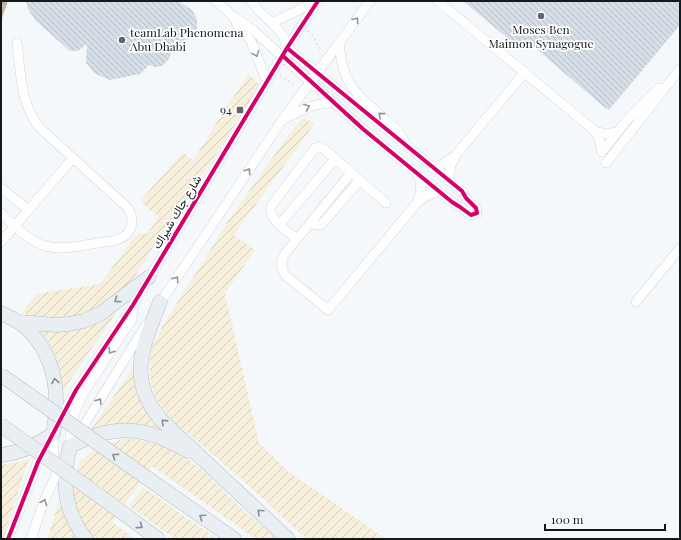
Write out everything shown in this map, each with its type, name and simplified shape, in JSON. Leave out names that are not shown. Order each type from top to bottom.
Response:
[{"type":"highway","points":[[19,322],[56,325],[84,321],[100,314],[149,277]]},
{"type":"highway","points":[[160,302],[142,351],[141,370],[143,389],[150,406],[161,420],[288,539]]},
{"type":"highway","points":[[1,313],[19,322],[32,334],[42,348],[53,372],[57,403],[52,434],[25,450],[1,455]]},
{"type":"highway","points":[[1,375],[234,539]]},
{"type":"highway","points":[[1,425],[158,539]]},
{"type":"highway","points":[[86,539],[73,519],[67,498],[66,468],[70,446],[100,433],[121,429],[132,430],[167,440],[202,459]]},
{"type":"street","points":[[216,1],[232,16],[285,52],[318,73],[462,191],[466,198],[476,208],[477,213],[473,215],[469,214],[452,202],[363,129],[310,82],[285,52],[284,37],[282,32],[259,11],[251,1]]},
{"type":"street","points":[[272,23],[318,1]]},
{"type":"street","name":"شارع جاك شيراك","points":[[8,539],[38,462],[76,390],[133,305],[274,70],[318,1]]},
{"type":"street","points":[[31,539],[44,501],[70,446],[89,418],[160,302],[283,119],[370,1]]},
{"type":"street","points":[[438,1],[595,131],[599,138],[602,152],[618,131],[654,93],[673,78]]},
{"type":"street","points":[[232,16],[239,28],[251,41],[267,82]]},
{"type":"street","points":[[339,42],[343,68],[350,84],[357,94],[396,128],[402,136],[405,145]]},
{"type":"street","points":[[1,213],[36,242],[56,248],[120,239],[127,234],[132,226],[132,217],[128,208],[40,128],[31,115],[23,92],[17,43]]},
{"type":"street","points":[[606,163],[680,69]]},
{"type":"street","points":[[433,168],[447,162],[455,156],[525,72]]},
{"type":"street","points":[[283,119],[311,105],[334,103]]},
{"type":"street","points":[[595,131],[607,134],[618,131]]},
{"type":"street","points":[[297,239],[271,215],[270,206],[315,148],[322,148],[386,203]]},
{"type":"street","points":[[448,180],[451,165],[455,156]]},
{"type":"street","points":[[1,242],[73,158]]},
{"type":"street","points":[[280,224],[335,159]]},
{"type":"street","points":[[351,173],[282,258],[281,265],[283,272],[328,310],[417,203],[427,195],[440,192]]},
{"type":"street","points":[[417,203],[421,191],[419,175]]},
{"type":"street","points":[[311,222],[318,226],[322,224],[360,180]]},
{"type":"street","points":[[1,188],[29,210]]},
{"type":"street","points":[[636,302],[680,248]]},
{"type":"street","points":[[70,446],[70,427],[76,409],[83,394],[132,319],[133,305]]},
{"type":"street","points":[[54,481],[52,434],[89,418]]},
{"type":"street","points":[[38,462],[70,446]]},
{"type":"path","points":[[302,26],[313,36],[317,45],[328,59]]},
{"type":"path","points":[[274,70],[296,87]]},
{"type":"shaded area","points":[[249,74],[260,85],[190,195],[153,247],[130,285],[118,299],[77,320],[36,317],[22,313],[36,294],[100,284],[136,235],[148,233],[159,216],[146,207],[141,200],[183,152],[193,161],[223,112]]},
{"type":"shaded area","points":[[303,118],[315,123],[234,235],[255,250],[225,294],[259,443],[289,472],[386,539],[306,539],[256,492],[168,416],[162,409],[151,384],[149,366],[150,356],[152,347],[162,327],[230,218],[287,137]]},
{"type":"shaded area","points":[[120,307],[63,391],[56,357],[48,341],[37,326],[102,320]]},
{"type":"shaded area","points":[[136,363],[142,384],[170,434],[90,431]]},
{"type":"shaded area","points":[[126,438],[158,444],[168,448],[195,464],[277,539],[256,539],[152,466],[112,522],[135,539],[92,539],[81,524],[69,491],[80,461],[99,447]]},
{"type":"shaded area","points":[[29,458],[3,539],[1,539],[1,465],[23,461]]},
{"type":"shaded area","points":[[143,487],[217,539],[175,539],[129,506]]},
{"type":"shaded area","points":[[59,502],[71,528],[79,539],[47,539]]},
{"type":"water","points":[[1,1],[8,1],[1,21]]},
{"type":"building","name":"teamLab Phenomena Abu Dhabi","points":[[26,1],[178,1],[192,10],[197,19],[197,30],[191,38],[181,42],[172,51],[169,59],[162,66],[155,67],[149,65],[140,74],[110,80],[94,73],[86,63],[87,44],[78,51],[70,51],[36,21],[28,9]]},
{"type":"building","points":[[463,1],[680,1],[680,25],[609,110],[526,40],[522,50]]},
{"type":"cycle path","points":[[8,539],[38,462],[76,390],[133,305],[287,48],[318,1]]},
{"type":"cycle path","points":[[283,56],[363,129],[452,202],[471,215],[477,213],[476,208],[466,198],[462,191],[287,48]]},
{"type":"place","name":"Moses Ben Maimon Synagogue","points":[[541,16]]},
{"type":"place","name":"teamLab Phenomena Abu Dhabi","points":[[122,40]]},
{"type":"place","name":"94","points":[[240,110]]}]
